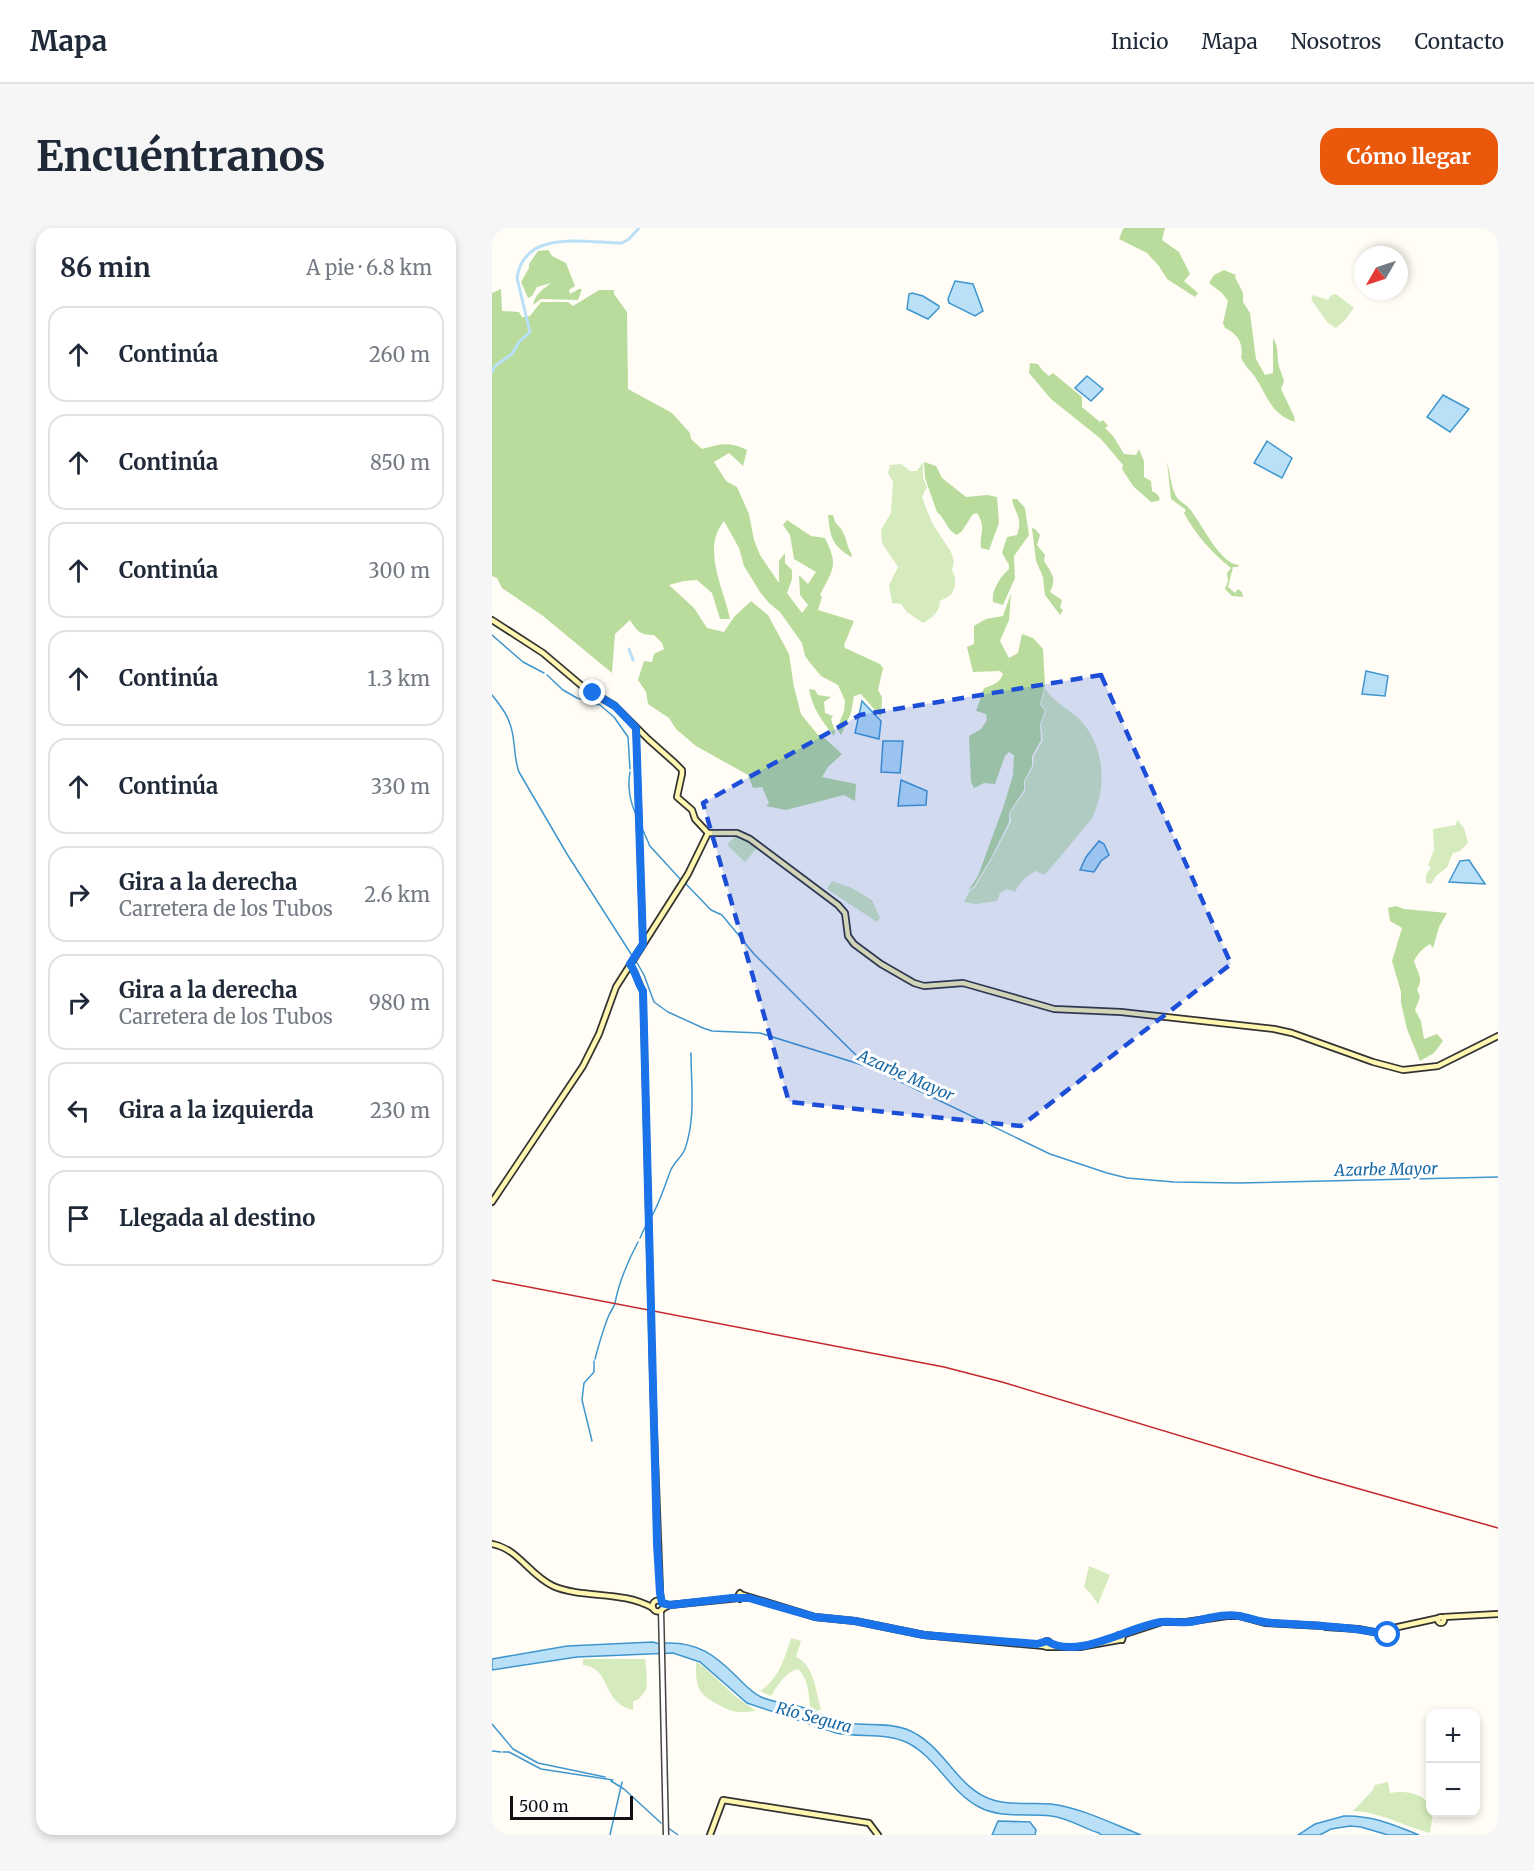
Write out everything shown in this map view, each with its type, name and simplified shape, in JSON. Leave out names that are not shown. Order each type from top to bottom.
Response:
[{"type":"main road","points":[[492,620],[543,654],[582,686],[615,706],[681,770],[682,783],[677,797],[692,810],[694,819],[708,833],[733,832],[750,839],[838,905],[845,913],[848,936],[854,944],[880,964],[924,986],[963,983],[1054,1010],[1121,1012],[1274,1029],[1403,1070],[1438,1066],[1498,1036]]},
{"type":"main road","points":[[492,1202],[583,1066],[599,1034],[616,987],[683,882],[708,833]]},
{"type":"main road","points":[[492,1544],[513,1551],[538,1576],[552,1586],[617,1596],[653,1609],[659,1604]]},
{"type":"main road","points":[[644,1604],[670,1605],[740,1597],[815,1617],[855,1621],[924,1635],[1080,1647],[1121,1637],[1162,1622],[1186,1622],[1227,1616],[1239,1616],[1265,1623],[1313,1625],[1377,1632],[1441,1619],[1498,1614]]},
{"type":"main road","points":[[710,1835],[723,1800],[869,1823],[878,1835]]},
{"type":"street","points":[[636,728],[643,944]]},
{"type":"street","points":[[632,960],[638,984],[643,991],[666,1835]]},
{"type":"street","points":[[653,1609],[660,1619]]},
{"type":"highlighted area","points":[[1101,675],[1231,964],[1021,1126],[789,1102],[703,803],[860,715]]},
{"type":"green space","points":[[1125,228],[1165,228],[1162,240],[1179,252],[1190,274],[1184,281],[1198,293],[1195,297],[1167,279],[1147,253],[1119,239]]},
{"type":"green space","points":[[548,250],[552,256],[566,263],[575,286],[569,290],[570,294],[582,289],[578,300],[541,299],[533,305],[537,295],[551,283],[537,287],[532,296],[528,298],[521,282],[538,251]]},
{"type":"green space","points":[[1224,270],[1236,275],[1243,293],[1243,302],[1250,313],[1256,359],[1265,375],[1273,373],[1273,338],[1275,341],[1284,381],[1281,389],[1295,422],[1280,414],[1270,404],[1241,358],[1242,348],[1239,340],[1225,328],[1223,323],[1228,301],[1209,283],[1214,275]]},
{"type":"green space","points":[[501,289],[502,311],[519,312],[522,317],[530,316],[541,302],[568,302],[573,306],[599,290],[614,290],[614,294],[627,312],[628,389],[672,413],[690,433],[691,439],[702,449],[724,444],[735,445],[747,450],[743,466],[729,453],[714,462],[726,481],[737,487],[749,514],[754,540],[760,555],[779,583],[779,561],[785,553],[785,563],[792,570],[792,579],[787,593],[802,613],[808,605],[800,595],[799,575],[808,584],[816,572],[794,559],[790,535],[783,525],[787,520],[811,536],[825,538],[832,555],[833,567],[820,595],[822,597],[818,610],[854,621],[844,645],[845,648],[880,664],[883,668],[878,690],[882,697],[881,717],[861,694],[854,696],[851,713],[841,735],[837,729],[845,701],[838,685],[821,676],[805,656],[802,643],[780,612],[760,592],[744,566],[739,548],[724,521],[717,532],[714,556],[730,619],[720,619],[712,593],[697,580],[669,585],[694,608],[707,628],[724,632],[734,617],[751,601],[768,615],[789,654],[801,714],[818,735],[842,754],[828,767],[822,777],[856,784],[855,801],[844,795],[786,810],[766,806],[769,803],[762,787],[753,788],[748,775],[696,746],[676,729],[669,718],[648,704],[646,692],[638,680],[644,661],[652,662],[654,654],[664,649],[662,643],[654,635],[639,632],[630,620],[615,634],[612,673],[543,616],[502,588],[497,578],[492,576],[492,293]]},
{"type":"green space","points":[[1336,294],[1354,308],[1336,328],[1327,322],[1311,299],[1313,295],[1328,300],[1331,295]]},
{"type":"green space","points":[[1030,363],[1038,364],[1049,376],[1053,373],[1082,397],[1082,407],[1100,422],[1103,420],[1108,426],[1105,428],[1124,454],[1136,455],[1139,449],[1144,461],[1144,477],[1151,481],[1152,491],[1160,499],[1158,501],[1151,502],[1133,486],[1122,469],[1123,465],[1101,439],[1051,399],[1029,373]]},
{"type":"green space","points":[[923,462],[923,478],[927,487],[922,497],[932,523],[951,552],[954,561],[952,570],[955,586],[951,595],[940,601],[935,614],[923,623],[907,612],[901,604],[892,603],[889,585],[898,567],[882,543],[881,530],[891,513],[893,482],[888,473],[890,465],[901,464],[910,471],[917,471]]},
{"type":"green space","points":[[924,462],[936,466],[942,478],[966,497],[987,495],[997,497],[999,523],[989,550],[981,548],[982,527],[977,513],[973,514],[957,535],[948,527],[937,512],[925,478]]},
{"type":"green space","points":[[1167,462],[1176,496],[1193,513],[1224,557],[1239,565],[1233,567],[1228,587],[1235,593],[1238,589],[1242,592],[1243,597],[1232,596],[1225,589],[1228,581],[1227,573],[1231,568],[1199,536],[1184,513],[1186,510],[1171,499]]},
{"type":"green space","points":[[1012,499],[1017,499],[1025,508],[1029,535],[1014,556],[1015,578],[1003,605],[993,602],[993,597],[997,584],[1009,569],[1002,553],[1007,537],[1017,535],[1019,529],[1019,519]]},
{"type":"green space","points":[[828,515],[833,515],[835,522],[843,532],[851,557],[833,540]]},
{"type":"green space","points":[[1032,528],[1040,535],[1037,545],[1045,555],[1044,561],[1053,576],[1050,592],[1062,600],[1060,608],[1063,610],[1060,615],[1045,595],[1043,577],[1036,561]]},
{"type":"green space","points":[[1011,593],[1009,620],[1000,641],[1009,658],[1018,653],[1022,634],[1033,638],[1043,649],[1045,685],[1040,704],[1045,711],[1040,724],[1041,740],[1032,756],[1032,766],[1024,781],[1024,790],[1009,813],[1009,822],[990,860],[974,886],[968,891],[978,876],[1004,805],[1013,775],[1014,755],[1009,752],[1005,756],[995,784],[984,783],[974,788],[971,782],[969,736],[981,729],[987,720],[986,714],[976,711],[984,688],[998,682],[1003,674],[1000,671],[973,672],[967,647],[974,644],[974,626],[986,619],[1003,616]]},
{"type":"green space","points":[[1045,688],[1090,732],[1101,769],[1097,807],[1090,821],[1044,875],[1036,871],[1032,873],[1015,892],[1007,889],[1000,893],[997,901],[976,904],[964,902],[991,860],[1011,822],[1010,813],[1025,791],[1025,781],[1033,767],[1034,756],[1043,740],[1041,724],[1046,711],[1041,704]]},
{"type":"green space","points":[[809,689],[815,690],[818,695],[831,697],[824,702],[825,713],[833,716],[831,719],[835,731],[834,736],[815,708]]},
{"type":"green space","points":[[1457,820],[1464,828],[1468,843],[1460,851],[1453,853],[1447,867],[1436,876],[1431,884],[1426,883],[1426,875],[1431,867],[1428,865],[1434,850],[1433,829],[1456,825]]},
{"type":"green space","points":[[736,835],[745,838],[757,848],[745,862],[727,845]]},
{"type":"green space","points":[[832,881],[850,887],[872,900],[880,918],[877,922],[827,889]]},
{"type":"green space","points":[[1396,906],[1404,909],[1447,913],[1439,927],[1433,948],[1430,944],[1427,946],[1414,961],[1420,979],[1417,989],[1420,997],[1415,1010],[1421,1021],[1424,1039],[1437,1034],[1443,1041],[1434,1053],[1420,1061],[1407,1029],[1401,992],[1392,961],[1402,928],[1390,921],[1388,908]]},
{"type":"green space","points":[[1089,1566],[1110,1575],[1098,1604],[1084,1587]]},
{"type":"green space","points":[[791,1638],[801,1641],[796,1657],[811,1672],[821,1709],[817,1711],[810,1707],[806,1682],[798,1669],[779,1683],[771,1696],[760,1691],[776,1675]]},
{"type":"green space","points":[[583,1659],[645,1659],[647,1688],[639,1699],[633,1701],[633,1710],[615,1700],[599,1673],[583,1665]]},
{"type":"green space","points":[[696,1662],[756,1711],[743,1712],[726,1709],[704,1695],[698,1687]]},
{"type":"green space","points":[[1388,1782],[1390,1793],[1403,1792],[1422,1797],[1426,1801],[1426,1817],[1432,1817],[1430,1833],[1382,1817],[1353,1811],[1375,1785]]},
{"type":"water","points":[[955,281],[973,284],[983,311],[975,316],[949,303],[948,299]]},
{"type":"water","points":[[909,294],[923,296],[939,308],[928,319],[907,309]]},
{"type":"water","points":[[1087,376],[1103,389],[1091,401],[1075,388]]},
{"type":"water","points":[[1443,395],[1469,409],[1450,432],[1427,417]]},
{"type":"water","points":[[1267,441],[1292,458],[1282,478],[1254,463]]},
{"type":"water","points":[[1366,671],[1388,676],[1385,696],[1362,694]]},
{"type":"water","points":[[862,701],[881,721],[879,739],[855,733]]},
{"type":"water","points":[[883,741],[903,741],[900,773],[881,772]]},
{"type":"water","points":[[901,780],[927,791],[926,805],[898,806]]},
{"type":"water","points":[[1099,841],[1104,844],[1109,855],[1101,861],[1094,872],[1080,870],[1086,857]]},
{"type":"water","points":[[1469,860],[1485,884],[1449,882],[1460,861]]},
{"type":"water","name":"Río Segura","points":[[653,1642],[663,1645],[677,1643],[705,1651],[721,1662],[751,1691],[766,1699],[805,1708],[842,1722],[906,1729],[931,1745],[969,1786],[993,1800],[1063,1806],[1141,1835],[1101,1835],[1057,1817],[987,1811],[969,1801],[927,1757],[908,1743],[882,1736],[836,1733],[747,1703],[700,1662],[673,1653],[577,1657],[492,1670],[492,1659],[567,1646]]},
{"type":"water","points":[[1344,1816],[1373,1819],[1419,1835],[1388,1835],[1350,1826],[1331,1829],[1320,1835],[1298,1835],[1315,1824]]},
{"type":"water","points":[[998,1821],[1030,1822],[1036,1830],[1035,1835],[992,1835]]},
{"type":"waterway","points":[[492,372],[495,366],[512,354],[519,342],[530,332],[517,278],[522,262],[531,251],[559,242],[622,243],[639,228]]},
{"type":"waterway","points":[[492,635],[523,662],[544,673]]},
{"type":"waterway","points":[[629,649],[633,660]]},
{"type":"waterway","points":[[547,675],[563,690],[577,698],[600,705],[614,717],[628,737],[630,769]]},
{"type":"waterway","name":"Azarbe Mayor","points":[[492,695],[509,720],[519,772],[567,854],[633,957]]},
{"type":"waterway","points":[[630,772],[630,795],[637,817]]},
{"type":"waterway","points":[[641,826],[649,844]]},
{"type":"waterway","points":[[649,845],[681,880]]},
{"type":"waterway","points":[[685,883],[711,910],[722,915],[754,954],[801,1001]]},
{"type":"waterway","name":"Azarbe Mayor","points":[[636,961],[654,1002],[668,1012],[703,1028],[712,1031],[760,1033],[872,1068],[1050,1154],[1107,1173],[1127,1178],[1174,1182],[1239,1183],[1498,1177]]},
{"type":"waterway","points":[[802,1002],[861,1062]]},
{"type":"waterway","points":[[650,1219],[671,1169],[685,1149],[691,1125],[691,1053]]},
{"type":"waterway","points":[[640,1238],[646,1225]]},
{"type":"waterway","points":[[595,1359],[605,1326],[615,1304],[621,1279],[638,1242]]},
{"type":"waterway","points":[[592,1441],[582,1400],[584,1383],[594,1372],[594,1361]]},
{"type":"waterway","points":[[492,1724],[513,1749],[538,1763],[605,1777]]},
{"type":"waterway","points":[[492,1751],[501,1752]]},
{"type":"waterway","points":[[503,1752],[509,1752],[541,1769],[613,1780]]},
{"type":"waterway","points":[[611,1781],[624,1789],[661,1823]]},
{"type":"waterway","points":[[610,1835],[622,1782]]},
{"type":"waterway","points":[[667,1827],[678,1835]]},
{"type":"railway","points":[[492,1280],[944,1367],[1498,1528]]},
{"type":"route","points":[[593,693],[615,706],[636,728],[643,944],[630,964],[636,972],[638,984],[643,991],[657,1544],[661,1602],[670,1605],[749,1598],[815,1617],[855,1621],[924,1635],[1037,1644],[1047,1641],[1055,1645],[1068,1646],[1104,1641],[1162,1622],[1186,1622],[1227,1616],[1239,1616],[1265,1623],[1318,1625],[1388,1635]]}]
